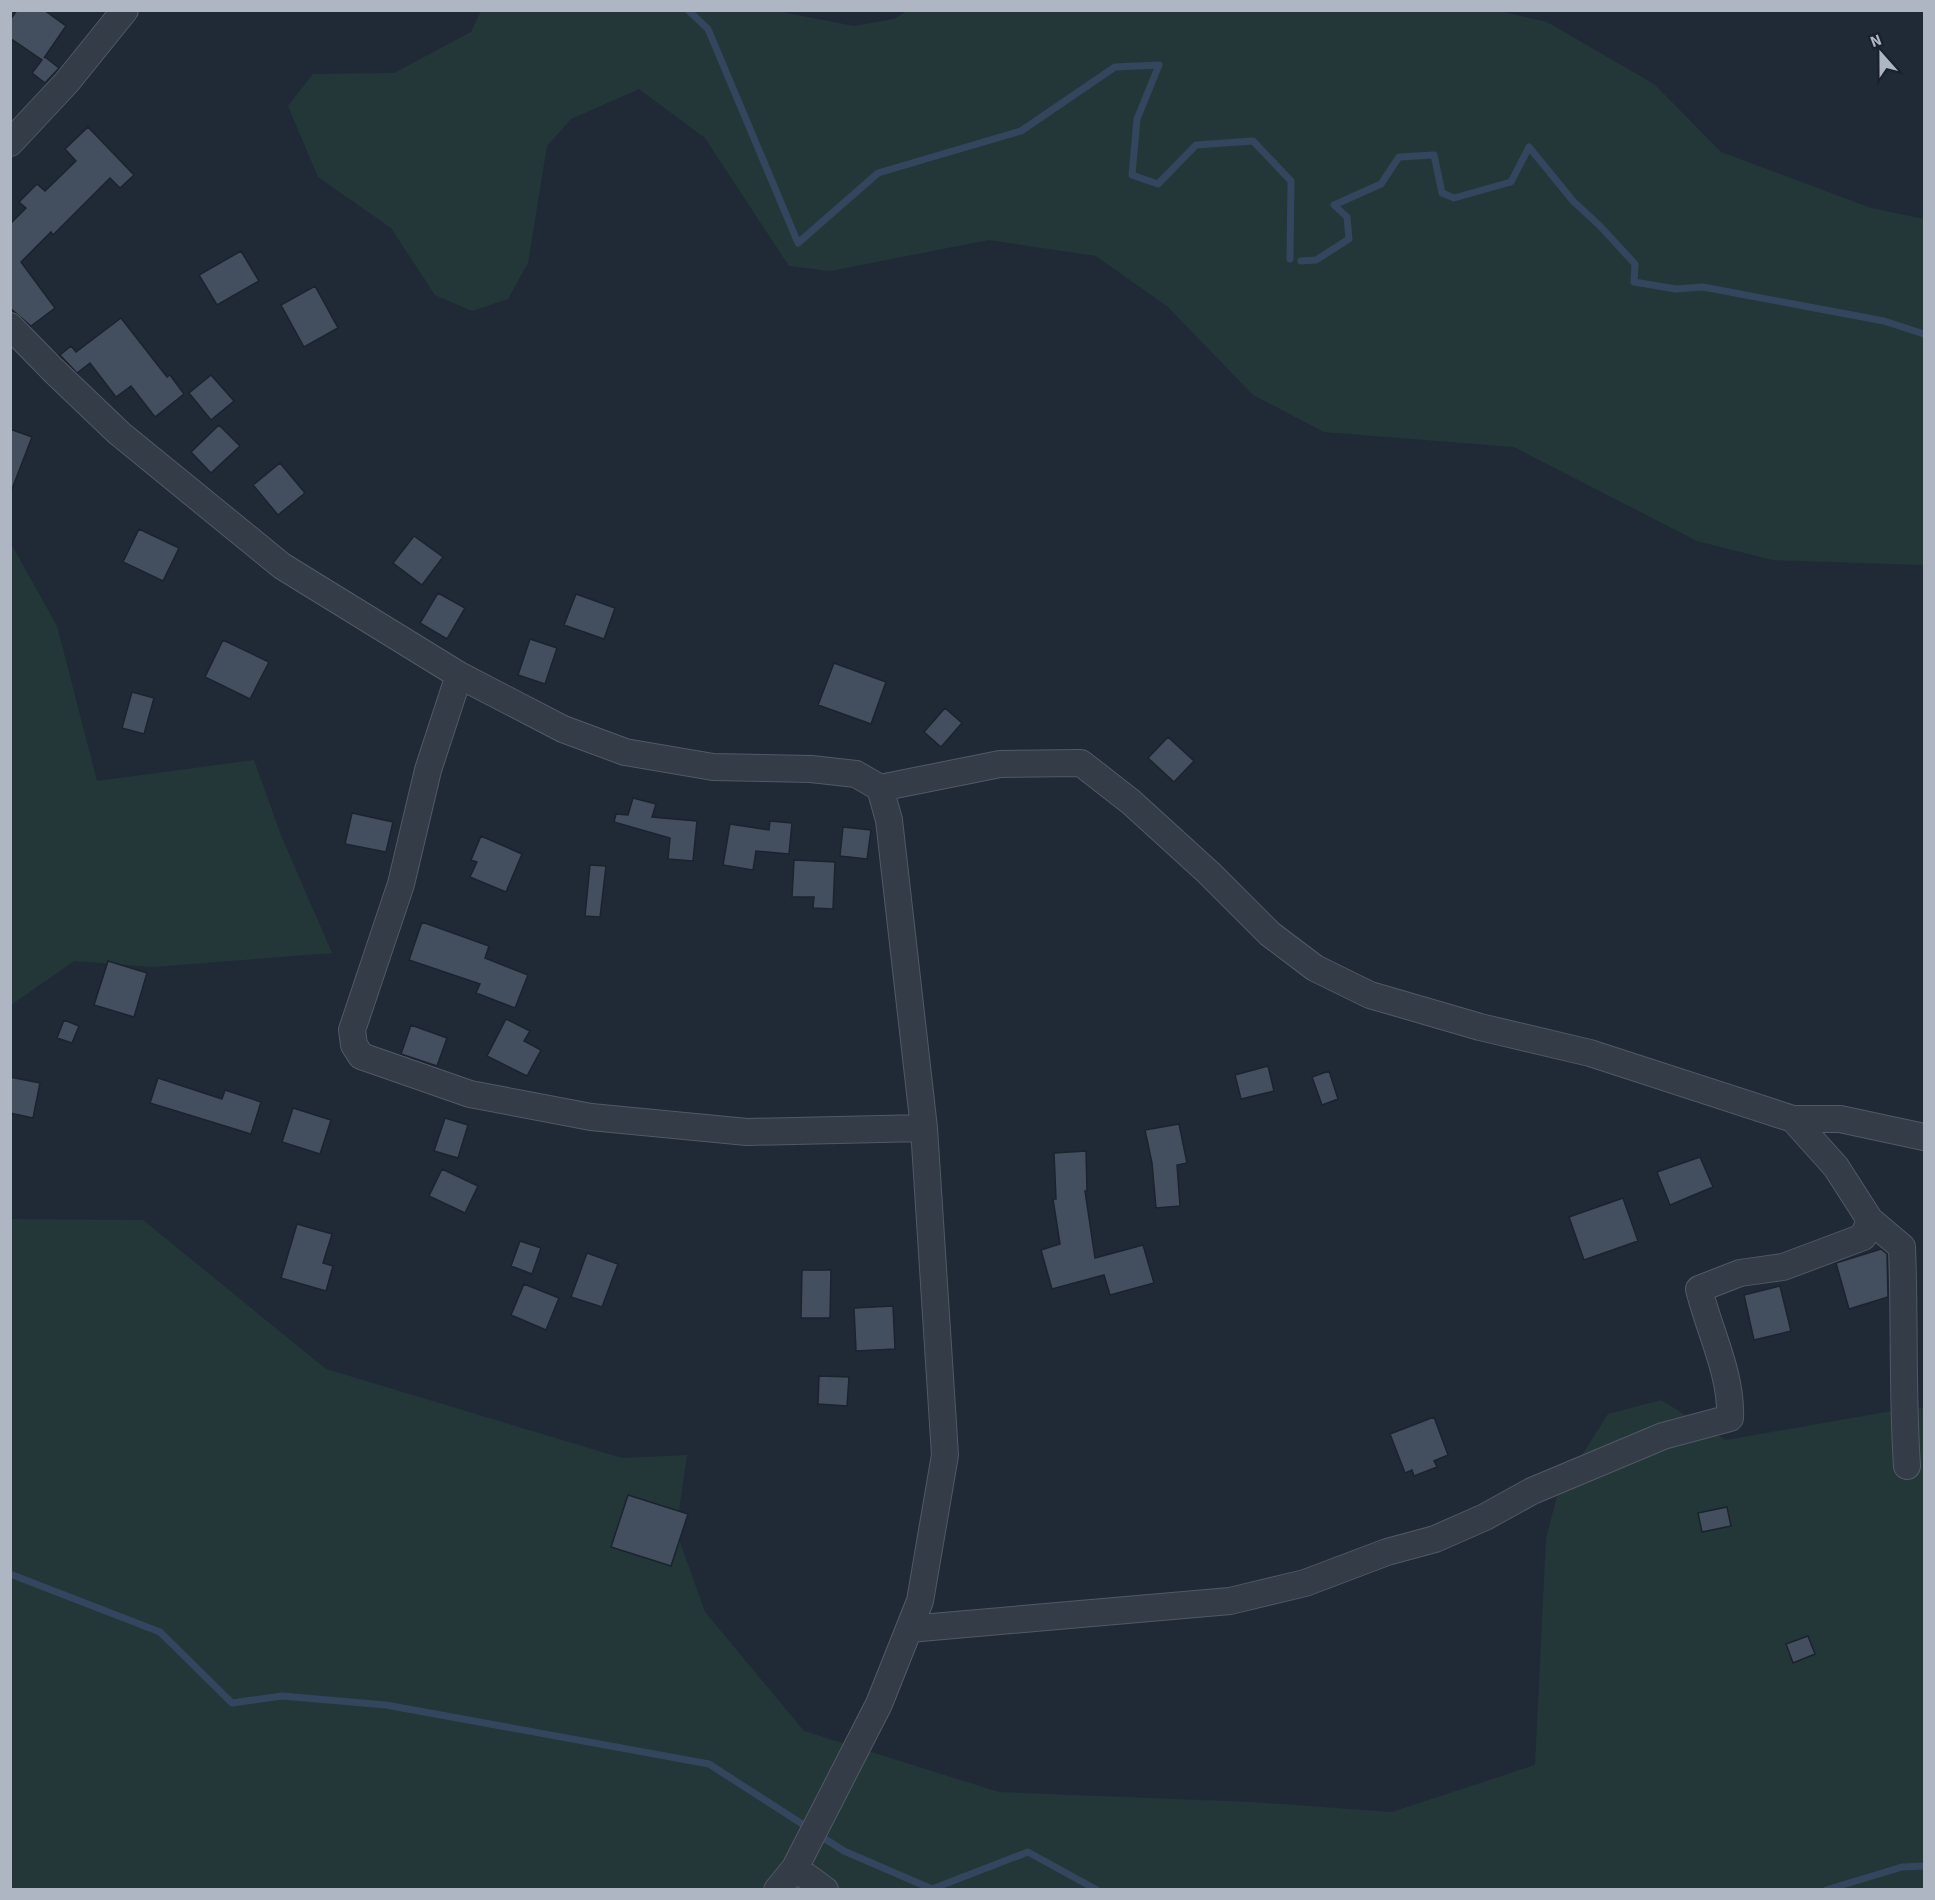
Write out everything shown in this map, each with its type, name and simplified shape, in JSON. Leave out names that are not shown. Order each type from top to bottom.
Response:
[{"type":"street","points":[[10,143],[66,82],[125,10]]},
{"type":"street","points":[[10,326],[119,433],[282,566],[459,675],[563,729],[625,752],[713,767],[811,769],[856,774],[880,788],[1000,764],[1081,763],[1131,802],[1209,873],[1270,934],[1315,968],[1370,995],[1480,1027],[1590,1053],[1793,1119],[1840,1119],[1924,1137]]},
{"type":"street","points":[[459,675],[428,770],[401,884],[352,1030],[354,1045],[361,1056],[470,1094],[591,1117],[747,1132],[924,1128]]},
{"type":"street","points":[[777,1890],[795,1868],[879,1704],[920,1601],[945,1455],[924,1128],[889,820],[880,788]]},
{"type":"street","points":[[1793,1119],[1836,1167],[1870,1220],[1902,1247],[1903,1409],[1907,1466]]},
{"type":"street","points":[[909,1629],[1230,1600],[1305,1583],[1387,1552],[1435,1539],[1485,1517],[1532,1491],[1663,1436],[1730,1418],[1731,1402],[1699,1289],[1740,1273],[1783,1267],[1863,1237],[1870,1220]]},
{"type":"street","points":[[795,1868],[825,1890]]},
{"type":"green space","points":[[909,10],[1495,10],[1547,22],[1654,84],[1721,152],[1871,208],[1924,219],[1924,565],[1773,560],[1697,541],[1514,447],[1324,432],[1253,395],[1168,307],[1096,256],[989,240],[830,271],[789,266],[705,138],[639,89],[571,119],[547,146],[528,263],[508,299],[472,311],[435,295],[391,228],[318,177],[288,106],[313,74],[394,73],[471,32],[481,11],[776,11],[854,26],[894,19]]},
{"type":"green space","points":[[10,542],[57,626],[97,781],[254,760],[282,838],[332,953],[153,967],[74,961],[11,1005]]},
{"type":"green space","points":[[11,1219],[143,1220],[326,1369],[622,1458],[687,1455],[676,1531],[705,1612],[804,1731],[999,1792],[1252,1802],[1392,1812],[1535,1765],[1546,1538],[1558,1493],[1608,1414],[1661,1400],[1726,1440],[1903,1409],[1924,1408],[1924,1889],[11,1890]]},
{"type":"building","points":[[17,10],[44,10],[66,26],[44,58],[59,68],[45,83],[32,73],[42,60],[10,38],[10,20]]},
{"type":"building","points":[[88,127],[134,175],[120,188],[110,178],[53,235],[51,232],[21,262],[55,308],[31,326],[10,308],[10,224],[26,208],[19,202],[37,184],[45,191],[76,161],[65,149]]},
{"type":"building","points":[[241,251],[259,281],[217,305],[199,275]]},
{"type":"building","points":[[315,286],[338,328],[304,347],[281,305]]},
{"type":"building","points":[[121,318],[167,377],[170,375],[184,394],[155,417],[131,386],[116,397],[90,363],[77,373],[60,355],[71,346],[76,352]]},
{"type":"building","points":[[211,375],[234,401],[211,420],[189,393]]},
{"type":"building","points":[[219,425],[240,446],[211,473],[191,452]]},
{"type":"building","points":[[10,429],[32,437],[12,489],[10,488]]},
{"type":"building","points":[[280,463],[305,493],[278,515],[253,485]]},
{"type":"building","points":[[139,529],[179,548],[163,581],[123,562]]},
{"type":"building","points":[[414,536],[443,557],[422,585],[393,563]]},
{"type":"building","points":[[438,593],[465,608],[447,639],[420,623]]},
{"type":"building","points":[[576,594],[615,608],[604,639],[564,625]]},
{"type":"building","points":[[530,639],[557,648],[545,684],[518,675]]},
{"type":"building","points":[[223,640],[269,662],[250,699],[205,677]]},
{"type":"building","points":[[834,663],[886,682],[871,724],[818,705]]},
{"type":"building","points":[[132,692],[154,698],[144,734],[122,728]]},
{"type":"building","points":[[945,708],[962,723],[941,747],[924,732]]},
{"type":"building","points":[[1168,737],[1194,761],[1174,782],[1148,758]]},
{"type":"building","points":[[633,798],[656,804],[652,817],[697,821],[693,861],[668,859],[670,838],[614,822],[616,814],[628,815]]},
{"type":"building","points":[[352,813],[393,822],[386,852],[345,844]]},
{"type":"building","points":[[770,821],[792,823],[789,854],[756,851],[753,870],[723,865],[730,824],[769,830]]},
{"type":"building","points":[[843,827],[871,830],[867,859],[840,856]]},
{"type":"building","points":[[481,836],[522,854],[506,892],[470,877],[477,862],[471,860]]},
{"type":"building","points":[[794,860],[835,862],[833,909],[813,908],[814,897],[792,897]]},
{"type":"building","points":[[590,865],[606,866],[600,917],[585,916]]},
{"type":"building","points":[[422,922],[489,946],[485,958],[528,975],[515,1008],[476,993],[480,984],[409,960]]},
{"type":"building","points":[[108,961],[147,973],[134,1017],[94,1005]]},
{"type":"building","points":[[506,1019],[530,1031],[524,1041],[541,1050],[527,1076],[487,1056]]},
{"type":"building","points":[[64,1020],[79,1026],[72,1043],[57,1038]]},
{"type":"building","points":[[411,1025],[447,1038],[437,1066],[401,1054]]},
{"type":"building","points":[[1268,1066],[1274,1091],[1241,1099],[1235,1075]]},
{"type":"building","points":[[1329,1071],[1338,1099],[1322,1105],[1312,1077]]},
{"type":"building","points":[[10,1077],[40,1083],[33,1118],[10,1113]]},
{"type":"building","points":[[158,1078],[222,1099],[225,1090],[261,1102],[251,1134],[150,1103]]},
{"type":"building","points":[[293,1108],[331,1120],[320,1154],[282,1142]]},
{"type":"building","points":[[445,1118],[468,1125],[458,1158],[434,1151]]},
{"type":"building","points":[[1179,1124],[1187,1163],[1177,1165],[1180,1206],[1156,1208],[1152,1163],[1145,1130]]},
{"type":"building","points":[[1086,1151],[1087,1191],[1085,1191],[1095,1258],[1143,1245],[1154,1283],[1110,1295],[1104,1275],[1052,1289],[1041,1250],[1060,1244],[1053,1199],[1056,1199],[1054,1153]]},
{"type":"building","points":[[1700,1157],[1713,1187],[1670,1205],[1657,1172]]},
{"type":"building","points":[[442,1169],[478,1186],[465,1213],[429,1196]]},
{"type":"building","points":[[1623,1198],[1638,1241],[1584,1260],[1569,1217]]},
{"type":"building","points":[[297,1224],[332,1234],[323,1263],[333,1266],[326,1291],[281,1278]]},
{"type":"building","points":[[520,1241],[541,1248],[532,1274],[511,1266]]},
{"type":"building","points":[[1881,1249],[1887,1254],[1888,1297],[1849,1309],[1836,1263]]},
{"type":"building","points":[[587,1253],[618,1264],[602,1307],[571,1297]]},
{"type":"building","points":[[802,1270],[831,1270],[830,1318],[801,1318]]},
{"type":"building","points":[[524,1284],[559,1298],[546,1330],[511,1315]]},
{"type":"building","points":[[1780,1286],[1791,1331],[1754,1340],[1744,1295]]},
{"type":"building","points":[[893,1306],[895,1349],[856,1351],[854,1308]]},
{"type":"building","points":[[819,1376],[849,1377],[847,1406],[818,1404]]},
{"type":"building","points":[[1434,1417],[1448,1455],[1434,1461],[1437,1467],[1414,1476],[1412,1470],[1405,1473],[1390,1434]]},
{"type":"building","points":[[628,1495],[688,1514],[671,1566],[611,1547]]},
{"type":"building","points":[[1727,1507],[1731,1526],[1702,1532],[1698,1513]]},
{"type":"building","points":[[1808,1636],[1815,1654],[1793,1663],[1786,1644]]},
{"type":"waterway","points":[[688,10],[708,29],[798,243],[878,173],[1021,131],[1115,67],[1159,65],[1137,119],[1132,175],[1158,184],[1196,145],[1253,141],[1291,181],[1290,259]]},
{"type":"waterway","points":[[1301,261],[1316,260],[1349,239],[1347,217],[1334,205],[1381,184],[1399,157],[1434,155],[1442,193],[1454,198],[1511,182],[1529,147],[1573,201],[1635,264],[1634,282],[1676,289],[1703,287],[1884,321],[1924,334]]},
{"type":"waterway","points":[[10,1574],[160,1632],[232,1703],[282,1696],[386,1705],[709,1764],[810,1829]]},
{"type":"waterway","points":[[819,1835],[844,1851],[932,1889],[1028,1852],[1097,1890]]},
{"type":"waterway","points":[[1826,1890],[1902,1867],[1924,1866]]}]
